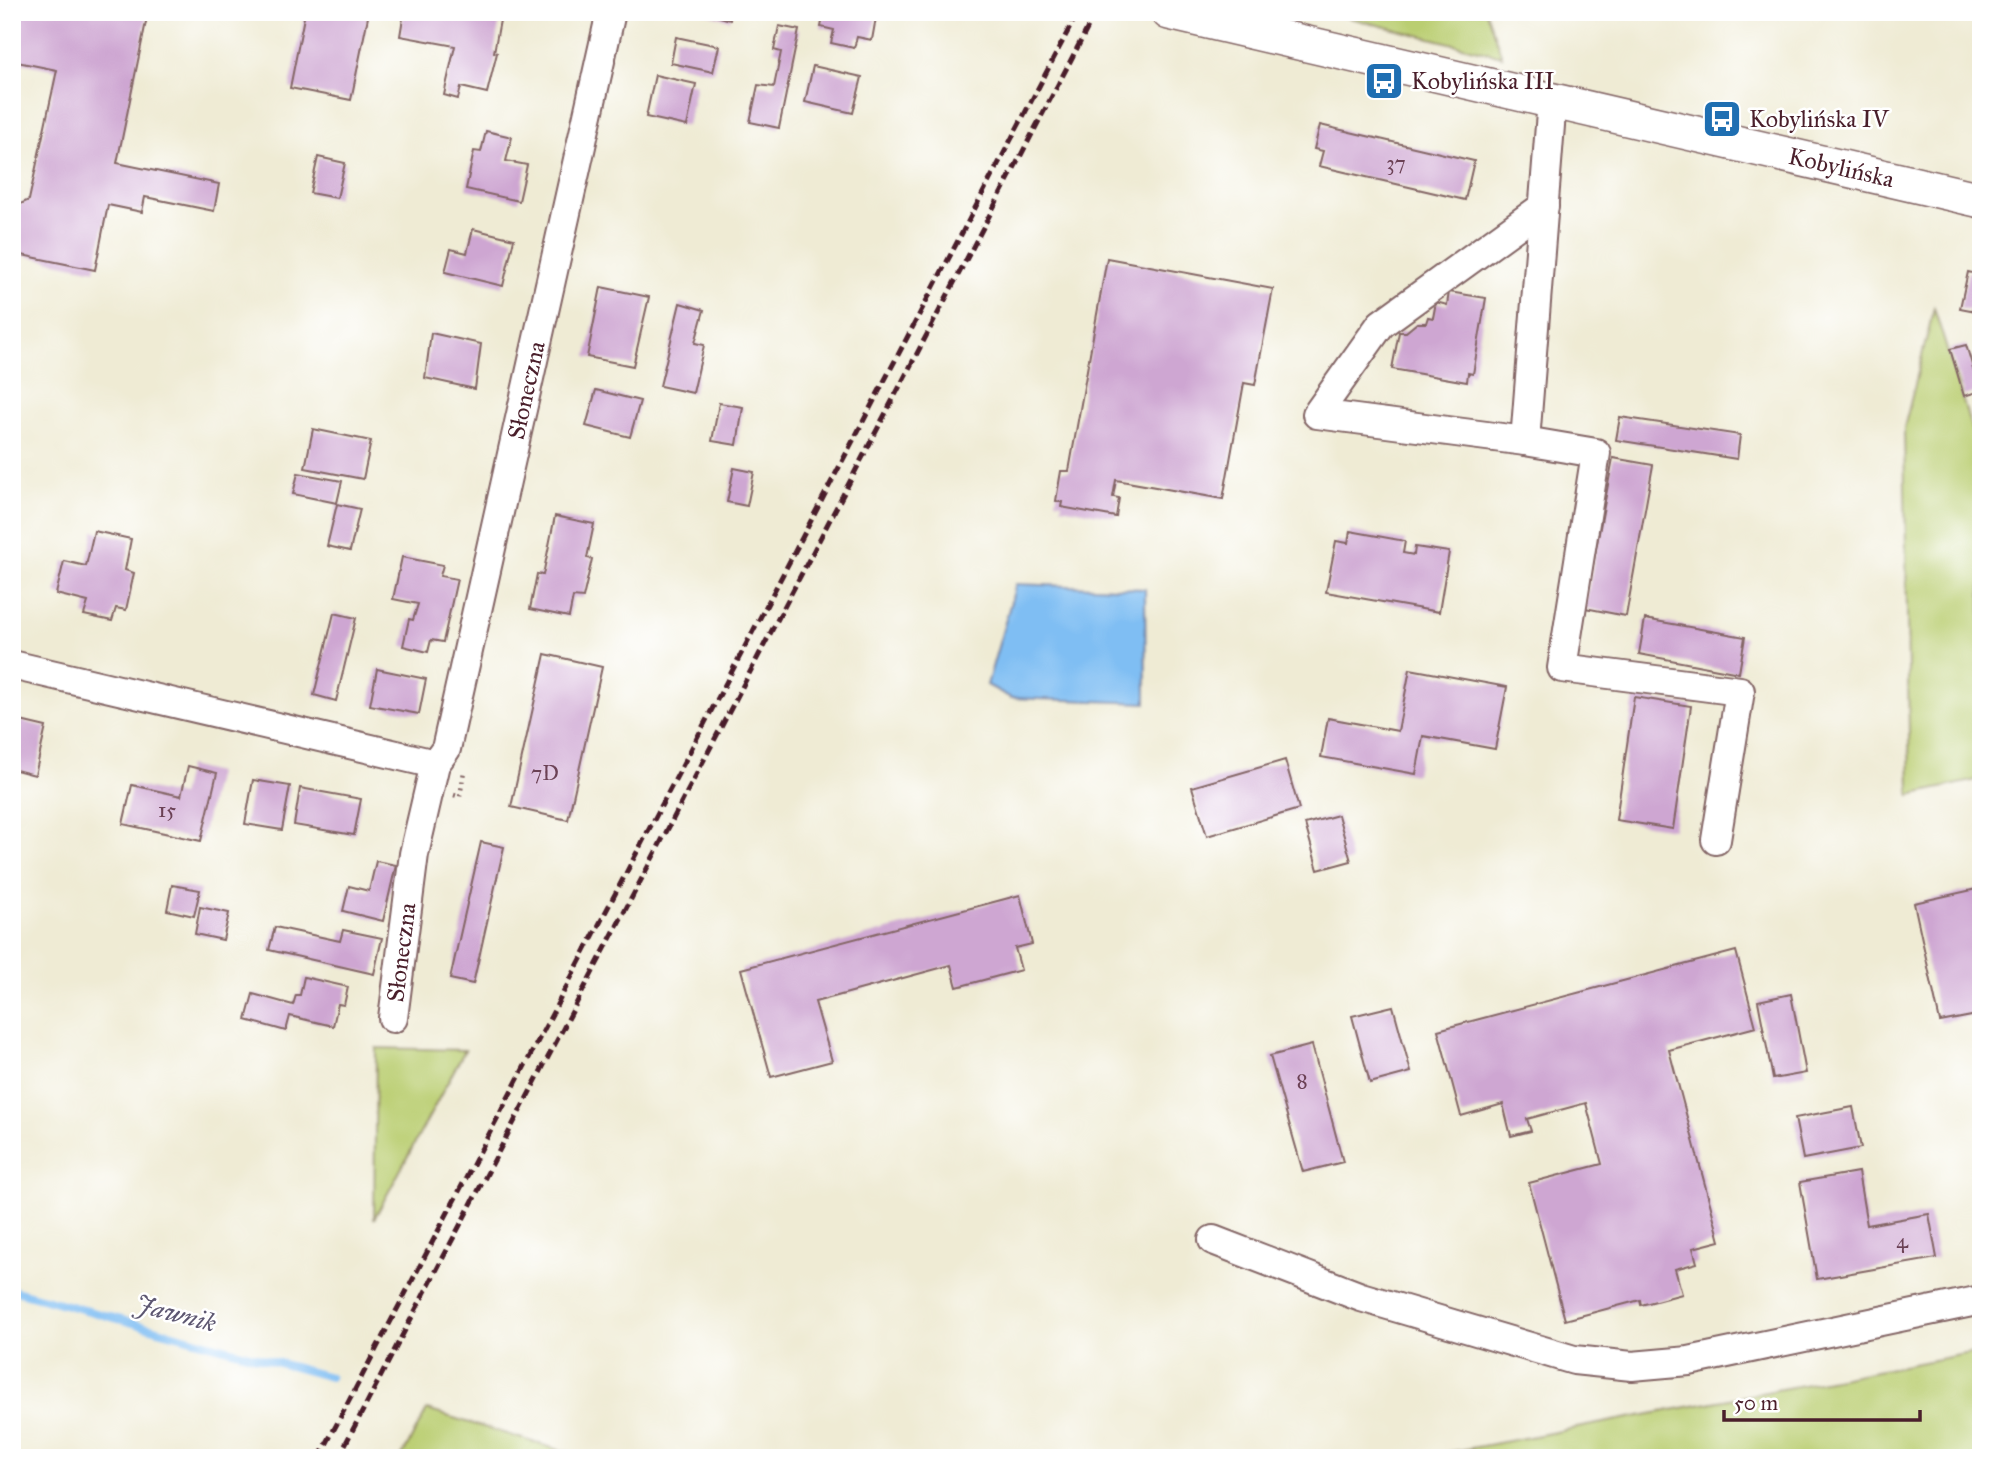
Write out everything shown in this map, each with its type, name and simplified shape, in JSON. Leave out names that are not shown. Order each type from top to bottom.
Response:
[{"type":"main road","name":"Kobylińska","points":[[1169,12],[1981,200]]},
{"type":"street","name":"Słoneczna","points":[[393,1018],[415,854],[435,764],[446,749],[611,12]]},
{"type":"street","points":[[1525,440],[1552,100]]},
{"type":"street","points":[[1544,206],[1381,324],[1317,414],[1525,440],[1596,453],[1562,668],[1740,691],[1716,840]]},
{"type":"street","points":[[12,665],[435,764]]},
{"type":"street","points":[[1213,1240],[1361,1297],[1574,1360],[1632,1366],[1689,1361],[1981,1300]]},
{"type":"green space","points":[[1326,12],[1486,12],[1502,56]]},
{"type":"green space","points":[[1934,308],[1981,459],[1981,779],[1910,795],[1904,428]]},
{"type":"green space","points":[[376,1048],[465,1050],[374,1219]]},
{"type":"green space","points":[[1981,1351],[1981,1458],[1419,1458]]},
{"type":"green space","points":[[427,1410],[586,1458],[401,1458]]},
{"type":"water","points":[[1016,584],[1145,589],[1146,703],[1011,698],[987,685]]},
{"type":"building","points":[[12,12],[148,12],[117,163],[219,184],[214,211],[145,197],[142,212],[108,205],[95,270],[12,253],[12,208],[29,200],[57,70],[12,61]]},
{"type":"building","points":[[239,12],[267,12],[265,19]]},
{"type":"building","points":[[305,12],[369,12],[351,100],[290,88]]},
{"type":"building","points":[[404,12],[501,15],[494,52],[497,53],[487,93],[461,87],[458,99],[444,95],[455,46],[400,36]]},
{"type":"building","points":[[703,12],[731,12],[730,20]]},
{"type":"building","points":[[824,12],[877,12],[872,40],[857,37],[854,48],[831,43],[834,30],[821,27]]},
{"type":"building","points":[[779,26],[799,30],[779,128],[750,122],[758,85],[774,87],[781,52],[774,50]]},
{"type":"building","points":[[676,37],[719,46],[713,72],[671,63]]},
{"type":"building","points":[[813,66],[862,77],[853,113],[805,102]]},
{"type":"building","points":[[655,75],[696,84],[687,126],[646,117]]},
{"type":"building","points":[[1320,125],[1474,161],[1465,200],[1319,166],[1323,151],[1314,149]]},
{"type":"building","points":[[486,131],[512,137],[506,161],[527,165],[519,201],[466,189],[474,151],[481,152]]},
{"type":"building","points":[[318,157],[345,163],[337,198],[310,193]]},
{"type":"building","points":[[473,229],[514,239],[503,286],[445,272],[451,249],[467,253]]},
{"type":"building","points":[[1107,258],[1273,289],[1255,385],[1244,383],[1223,499],[1116,480],[1113,497],[1119,498],[1116,517],[1061,507],[1062,502],[1056,501],[1061,471],[1069,471]]},
{"type":"building","points":[[1968,272],[1981,275],[1981,312],[1960,308]]},
{"type":"building","points":[[601,287],[649,297],[633,366],[587,357]]},
{"type":"building","points":[[1449,292],[1486,298],[1473,374],[1468,373],[1467,382],[1392,369],[1399,332],[1406,332],[1417,323],[1426,323],[1428,317],[1433,318],[1436,302],[1447,305]]},
{"type":"building","points":[[680,303],[704,310],[695,343],[704,345],[693,393],[660,386]]},
{"type":"building","points":[[431,333],[481,344],[475,389],[425,378]]},
{"type":"building","points":[[1966,345],[1980,391],[1964,396],[1950,349]]},
{"type":"building","points":[[596,390],[640,401],[630,437],[586,426]]},
{"type":"building","points":[[719,403],[743,407],[737,445],[712,441]]},
{"type":"building","points":[[1620,417],[1740,435],[1737,459],[1616,440]]},
{"type":"building","points":[[313,429],[371,441],[363,479],[305,468]]},
{"type":"building","points":[[1613,458],[1653,465],[1626,616],[1585,608]]},
{"type":"building","points":[[734,468],[754,472],[747,506],[727,502]]},
{"type":"building","points":[[298,473],[342,481],[337,503],[293,494]]},
{"type":"building","points":[[337,504],[360,509],[350,551],[327,546]]},
{"type":"building","points":[[555,516],[594,524],[587,558],[592,559],[583,598],[573,597],[569,617],[530,609],[537,574],[543,575]]},
{"type":"building","points":[[94,531],[131,539],[125,570],[134,573],[126,610],[116,608],[112,621],[84,615],[88,602],[56,594],[64,561],[86,566]]},
{"type":"building","points":[[1350,531],[1405,541],[1403,553],[1414,555],[1415,547],[1449,552],[1439,612],[1326,592],[1336,541],[1348,543]]},
{"type":"building","points":[[402,557],[443,565],[440,576],[457,579],[443,642],[431,640],[428,652],[403,646],[409,619],[413,620],[418,604],[393,599]]},
{"type":"building","points":[[334,613],[356,618],[336,701],[314,695]]},
{"type":"building","points":[[1645,619],[1745,637],[1739,673],[1639,654]]},
{"type":"building","points":[[545,654],[602,667],[568,820],[511,807]]},
{"type":"building","points":[[377,669],[426,679],[419,714],[370,705]]},
{"type":"building","points":[[1410,669],[1507,687],[1495,749],[1423,736],[1416,774],[1321,757],[1328,718],[1398,731]]},
{"type":"building","points":[[1634,697],[1691,706],[1673,829],[1616,820]]},
{"type":"building","points":[[12,719],[46,727],[35,775],[12,769]]},
{"type":"building","points":[[1285,760],[1299,809],[1207,836],[1192,787]]},
{"type":"building","points":[[188,766],[217,773],[201,841],[123,824],[132,785],[181,796]]},
{"type":"building","points":[[253,780],[290,786],[282,830],[245,824]]},
{"type":"building","points":[[300,788],[361,799],[354,835],[294,825]]},
{"type":"building","points":[[1338,815],[1351,861],[1318,870],[1305,824]]},
{"type":"building","points":[[481,842],[504,847],[473,984],[450,979]]},
{"type":"building","points":[[376,861],[396,865],[383,921],[343,911],[349,886],[369,891]]},
{"type":"building","points":[[172,885],[200,890],[194,916],[167,910]]},
{"type":"building","points":[[1981,888],[1981,1026],[1977,1015],[1940,1022],[1914,903]]},
{"type":"building","points":[[1020,895],[1032,944],[1015,948],[1021,970],[957,987],[951,965],[815,1002],[832,1061],[771,1077],[741,969]]},
{"type":"building","points":[[200,907],[229,913],[223,940],[195,934]]},
{"type":"building","points":[[275,927],[340,941],[343,930],[382,938],[374,974],[269,950]]},
{"type":"building","points":[[1736,951],[1756,1027],[1669,1050],[1720,1241],[1693,1248],[1697,1263],[1675,1269],[1682,1294],[1641,1305],[1640,1300],[1565,1320],[1529,1183],[1602,1164],[1586,1103],[1527,1119],[1531,1131],[1511,1136],[1503,1104],[1461,1116],[1438,1030]]},
{"type":"building","points":[[304,977],[348,987],[344,1005],[338,1004],[333,1026],[290,1016],[286,1031],[246,1020],[253,994],[293,1005],[296,995],[300,995]]},
{"type":"building","points":[[1791,994],[1806,1073],[1773,1079],[1758,1001]]},
{"type":"building","points":[[1393,1006],[1411,1072],[1370,1083],[1352,1016]]},
{"type":"building","points":[[1312,1045],[1343,1162],[1303,1172],[1270,1056]]},
{"type":"building","points":[[1853,1107],[1861,1148],[1803,1159],[1795,1118]]},
{"type":"building","points":[[1858,1172],[1867,1225],[1929,1214],[1937,1258],[1817,1279],[1800,1182]]},
{"type":"waterway","name":"Jawnik","points":[[12,1290],[330,1377]]},
{"type":"railway","points":[[319,1458],[1078,12]]},
{"type":"railway","points":[[338,1458],[1096,12]]},
{"type":"place","name":"Kobylińska III","points":[[1384,81]]},
{"type":"place","name":"Kobylińska IV","points":[[1722,119]]}]
